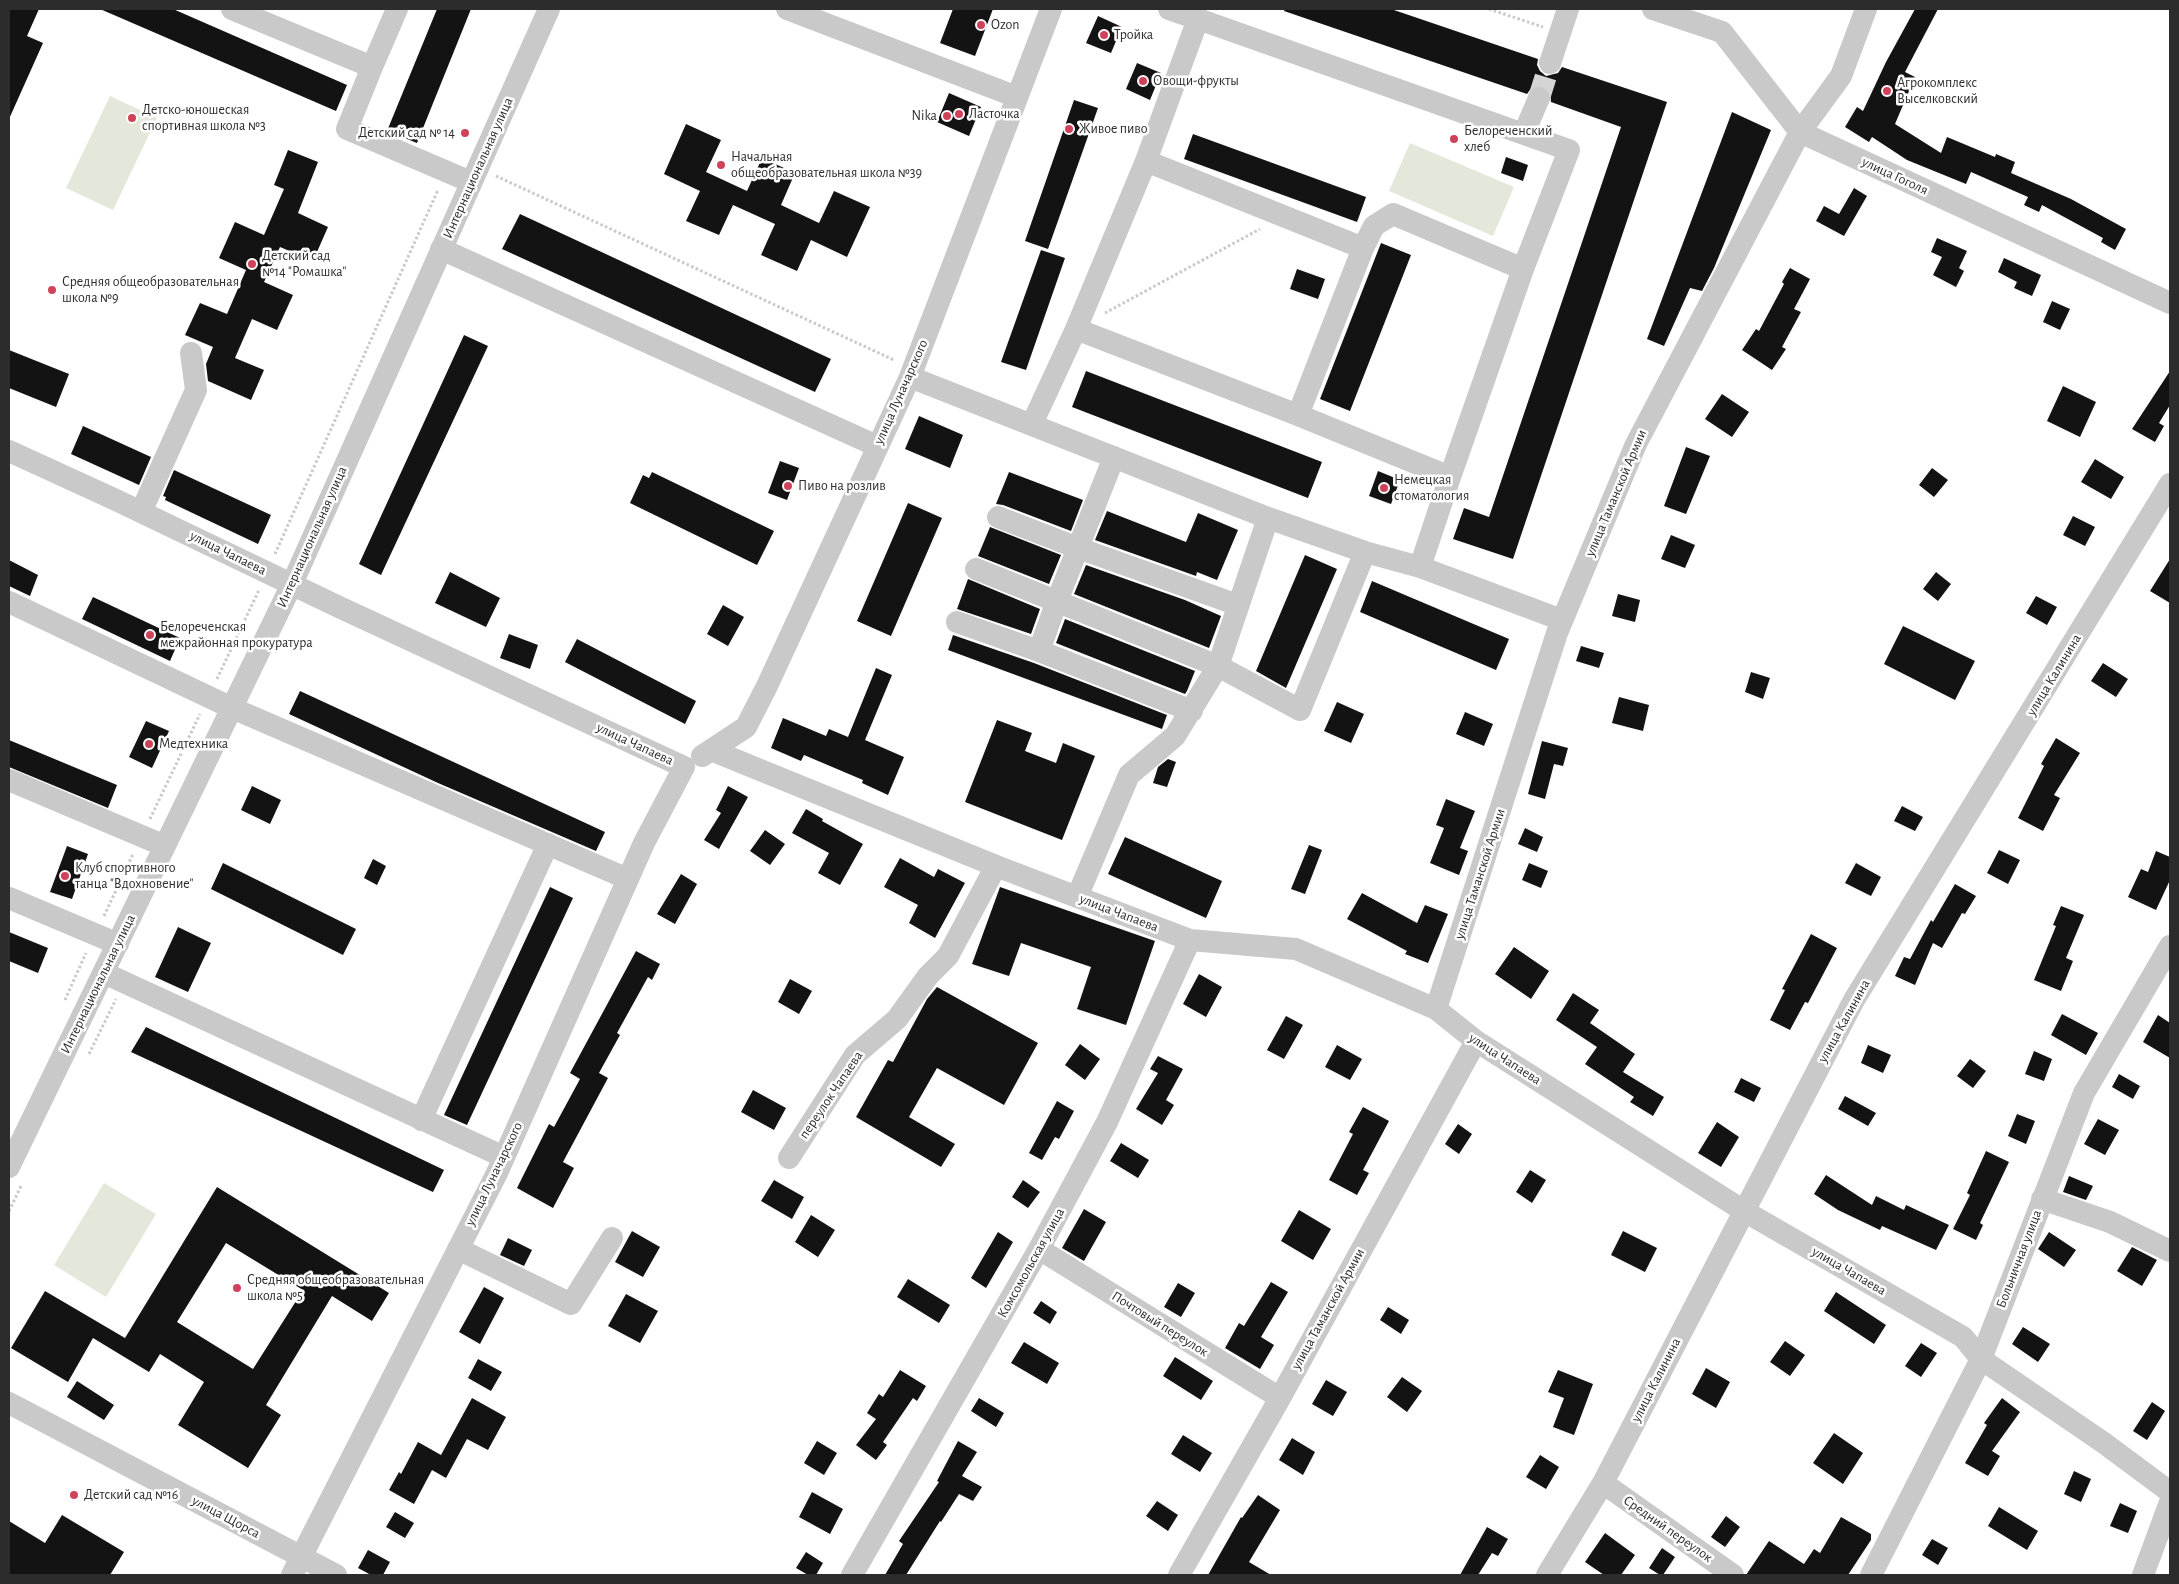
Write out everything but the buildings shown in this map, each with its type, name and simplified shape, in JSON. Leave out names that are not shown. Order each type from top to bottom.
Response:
[{"type":"street","points":[[232,9],[372,67]]},
{"type":"street","points":[[397,9],[346,129],[446,172],[474,175]]},
{"type":"street","name":"Интернациональная улица","points":[[9,1167],[292,584],[549,9]]},
{"type":"street","points":[[787,9],[1017,97]]},
{"type":"street","name":"улица Луначарского","points":[[711,750],[746,727],[912,373],[1051,9]]},
{"type":"street","points":[[1168,9],[1569,150],[1524,269],[1450,477],[1420,568]]},
{"type":"street","points":[[1550,63],[1568,9]]},
{"type":"street","name":"улица Гоголя","points":[[1653,9],[1722,32],[1800,132],[2170,304]]},
{"type":"street","name":"улица Таманской Армии","points":[[1436,1009],[1562,620],[1636,444],[1800,132],[1841,76],[1866,9]]},
{"type":"street","points":[[1032,424],[1076,329],[1146,161],[1198,19]]},
{"type":"street","points":[[1524,133],[1539,98]]},
{"type":"street","points":[[1146,161],[1285,215],[1363,248]]},
{"type":"street","points":[[1298,415],[1363,248],[1374,226],[1393,214],[1524,269]]},
{"type":"street","points":[[441,249],[877,446]]},
{"type":"street","points":[[1076,329],[1298,415],[1450,477]]},
{"type":"street","points":[[141,512],[196,390],[191,353]]},
{"type":"street","points":[[912,373],[1032,424],[1268,518],[1365,552],[1420,568],[1562,620]]},
{"type":"street","name":"улица Чапаева","points":[[9,451],[684,767],[711,750],[996,866],[1190,940],[1296,949],[1436,1009],[1476,1041],[1744,1211],[1963,1337],[1981,1359],[2104,1443],[2170,1492]]},
{"type":"street","points":[[1039,651],[1114,457]]},
{"type":"street","name":"улица Калинина","points":[[1547,1575],[1603,1483],[1854,1000],[2170,484]]},
{"type":"street","points":[[998,516],[1078,548],[1238,605]]},
{"type":"street","points":[[1077,897],[1129,775],[1175,736],[1218,666],[1268,518]]},
{"type":"street","points":[[976,569],[1218,666],[1300,710],[1365,552]]},
{"type":"street","points":[[9,602],[232,708],[628,879]]},
{"type":"street","points":[[957,622],[1039,651],[1192,711]]},
{"type":"street","name":"улица Луначарского","points":[[297,1566],[504,1157],[644,843],[684,767]]},
{"type":"street","points":[[9,780],[165,846]]},
{"type":"street","points":[[421,1120],[548,844]]},
{"type":"street","name":"переулок Чапаева","points":[[789,1158],[855,1056],[897,1019],[928,976],[948,956],[996,866]]},
{"type":"street","points":[[9,898],[118,944]]},
{"type":"street","name":"Комсомольская улица","points":[[852,1575],[1039,1249],[1107,1122],[1190,940]]},
{"type":"street","name":"Больничная улица","points":[[1871,1575],[1981,1359],[2084,1093],[2170,946]]},
{"type":"street","points":[[104,973],[504,1157]]},
{"type":"street","name":"улица Таманской Армии","points":[[1179,1575],[1280,1398],[1476,1041]]},
{"type":"street","points":[[2042,1199],[2110,1222],[2170,1251]]},
{"type":"street","points":[[458,1248],[571,1304],[612,1238]]},
{"type":"street","name":"Почтовый переулок","points":[[1039,1249],[1280,1398]]},
{"type":"street","name":"улица Щорса","points":[[9,1403],[297,1566],[336,1575]]},
{"type":"street","name":"Средний переулок","points":[[1603,1483],[1733,1575]]},
{"type":"street","points":[[2143,1575],[2170,1502]]},
{"type":"path","points":[[1489,9],[1560,33]]},
{"type":"path","points":[[267,572],[446,172]]},
{"type":"path","points":[[474,175],[912,373]]},
{"type":"path","points":[[1076,329],[1285,215]]},
{"type":"shaded area","points":[[110,96],[157,118],[113,210],[66,188]]},
{"type":"shaded area","points":[[1410,143],[1514,187],[1493,236],[1389,191]]},
{"type":"shaded area","points":[[104,1183],[156,1214],[106,1297],[54,1265]]},
{"type":"tunnel","points":[[1539,98],[1550,63]]},
{"type":"place","name":"Ozon","points":[[981,25]]},
{"type":"place","name":"Тройка","points":[[1104,35]]},
{"type":"place","name":"Овощи-фрукты","points":[[1143,81]]},
{"type":"place","name":"Агрокомплекс Выселковский","points":[[1887,91]]},
{"type":"place","name":"Ласточка","points":[[959,114]]},
{"type":"place","name":"Nika","points":[[947,116]]},
{"type":"place","name":"Детско-юношеская спортивная школа №3","points":[[132,118]]},
{"type":"place","name":"Живое пиво","points":[[1069,129]]},
{"type":"place","name":"Детский сад № 14","points":[[465,133]]},
{"type":"place","name":"Белореченский хлеб","points":[[1454,139]]},
{"type":"place","name":"Начальная общеобразовательная школа №39","points":[[721,165]]},
{"type":"place","name":"Детский сад №14 \"Ромашка\"","points":[[252,264]]},
{"type":"place","name":"Средняя общеобразовательная школа №9","points":[[52,290]]},
{"type":"place","name":"Пиво на розлив","points":[[788,486]]},
{"type":"place","name":"Немецкая стоматология","points":[[1384,488]]},
{"type":"place","name":"Белореченская межрайонная прокуратура","points":[[150,635]]},
{"type":"place","name":"Медтехника","points":[[149,744]]},
{"type":"place","name":"Клуб спортивного танца \"Вдохновение\"","points":[[65,876]]},
{"type":"place","name":"Средняя общеобразовательная школа №5","points":[[237,1288]]},
{"type":"place","name":"Детский сад №16","points":[[74,1495]]}]
